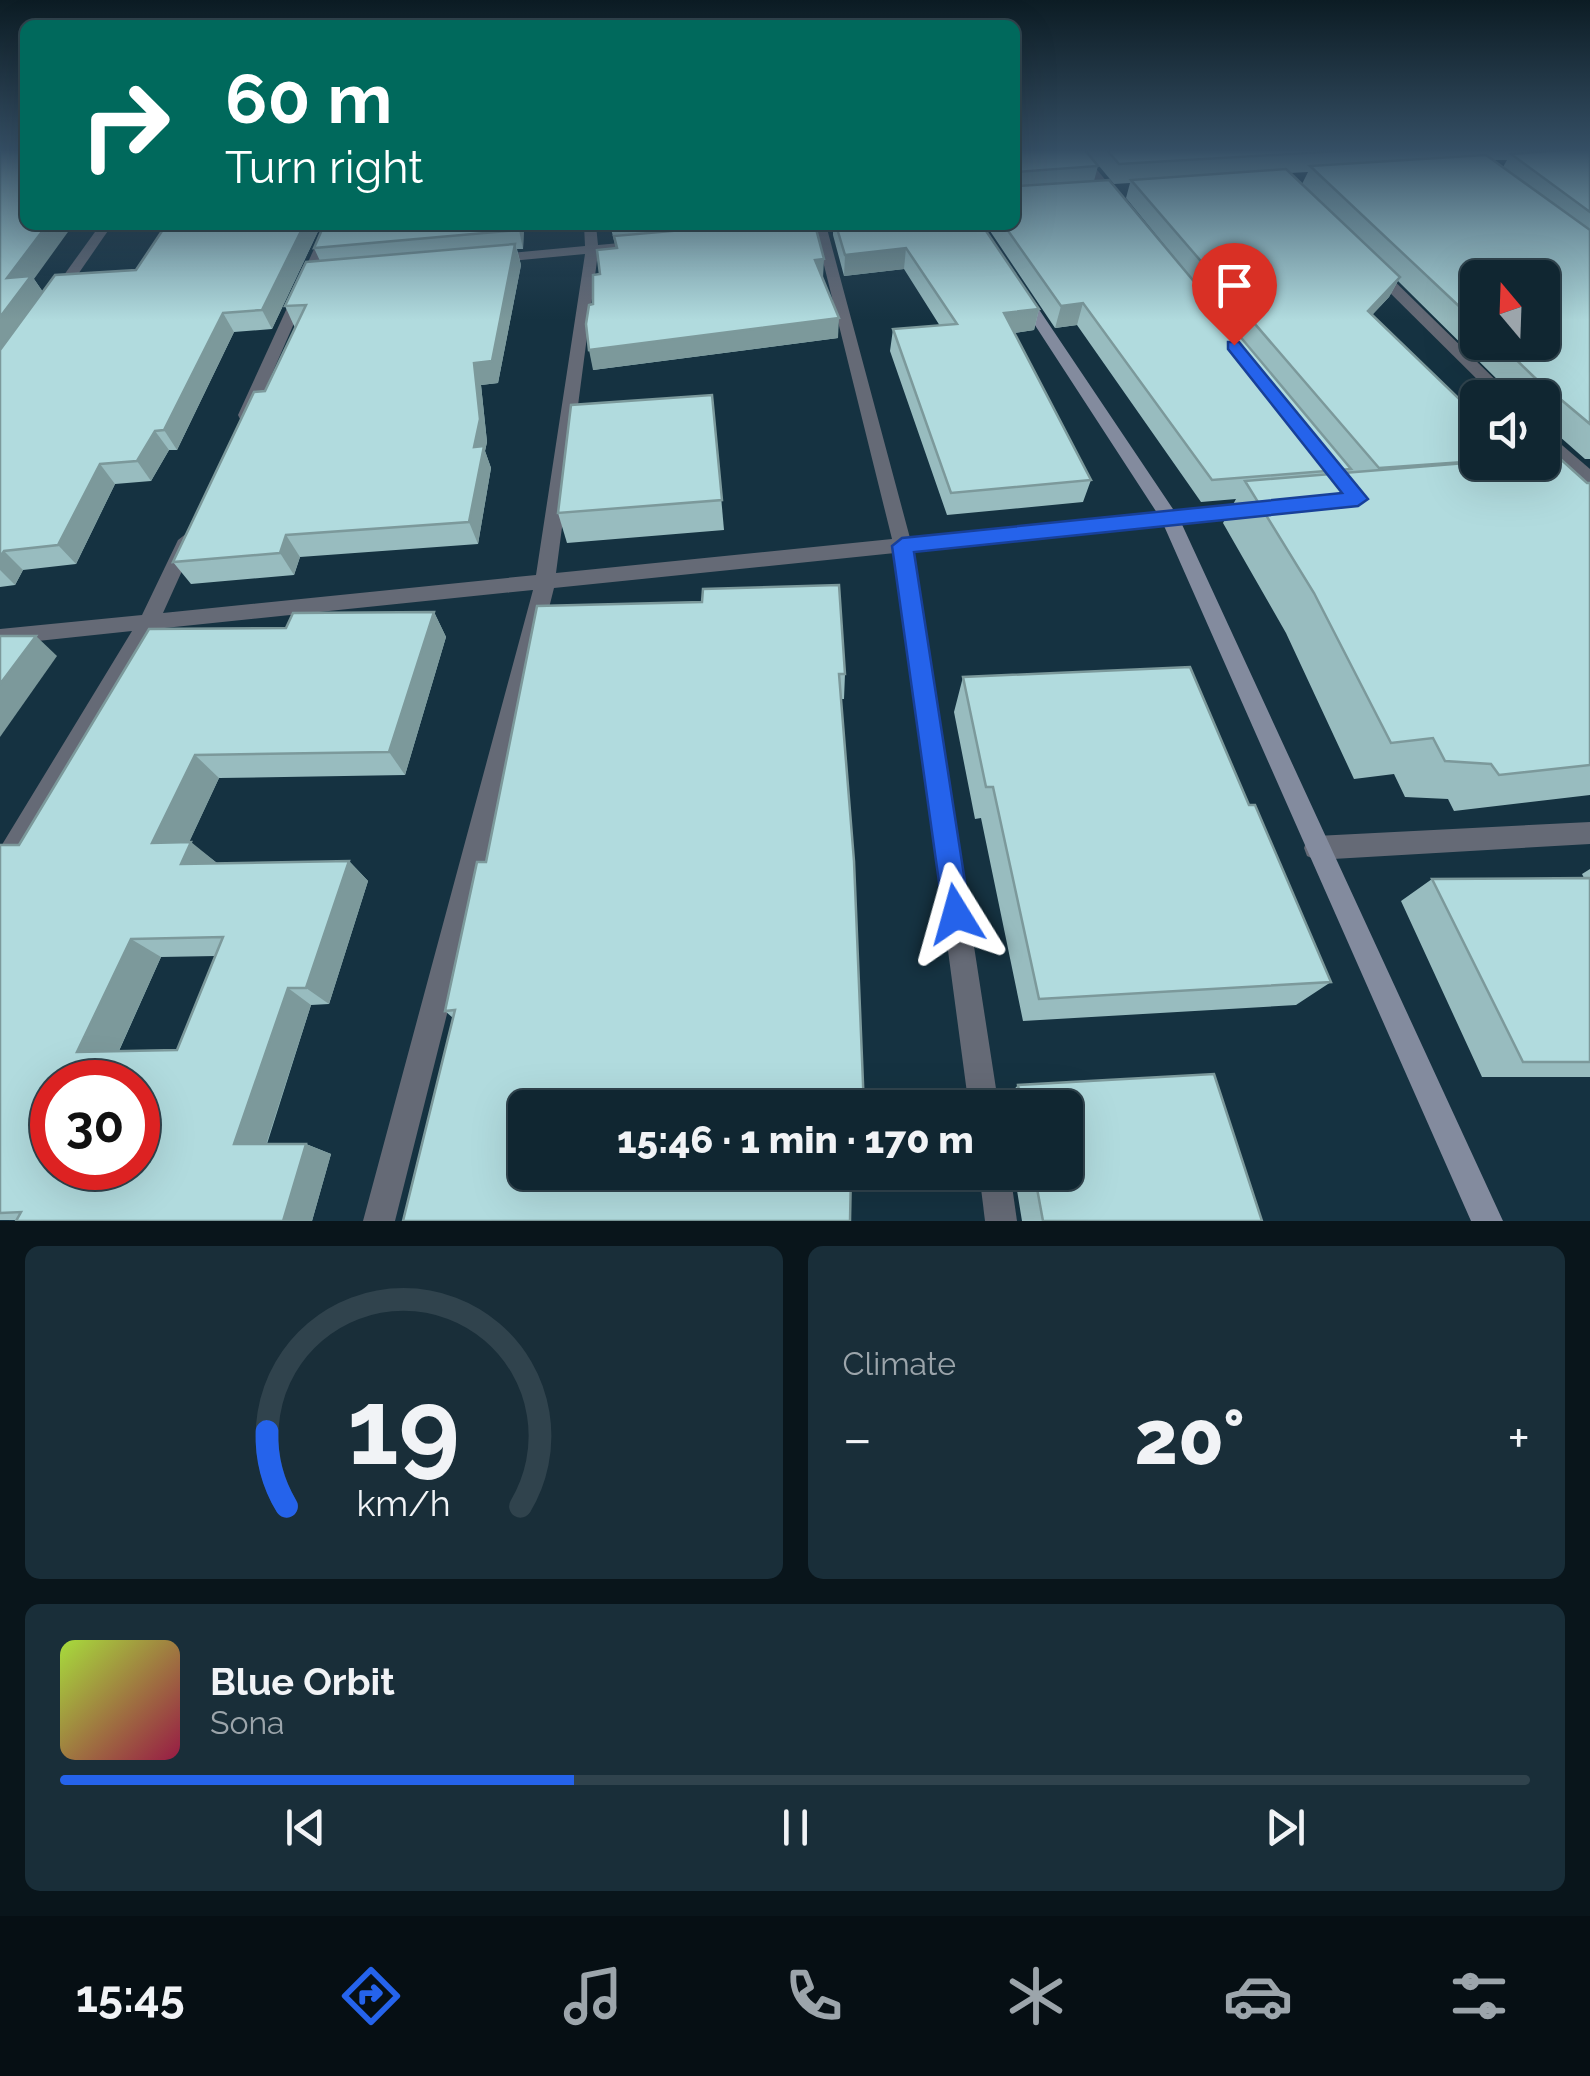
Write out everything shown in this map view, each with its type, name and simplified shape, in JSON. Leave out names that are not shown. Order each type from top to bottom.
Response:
[{"type":"street","points":[[1121,206],[1134,222]]},
{"type":"street","points":[[54,300],[103,230]]},
{"type":"street","points":[[237,432],[319,275],[330,230]]},
{"type":"street","points":[[379,1221],[545,583],[592,250],[590,230]]},
{"type":"street","points":[[819,230],[902,546],[981,1090]]},
{"type":"street","points":[[480,260],[649,244]]},
{"type":"street","points":[[1368,262],[1488,380]]},
{"type":"street","points":[[1008,274],[1170,518],[1488,1221]]},
{"type":"street","points":[[1560,453],[1584,481]]},
{"type":"street","points":[[0,636],[1282,506]]},
{"type":"street","points":[[0,872],[148,623],[197,519]]},
{"type":"street","points":[[1316,848],[1590,833]]},
{"type":"street","points":[[997,1190],[1001,1221]]},
{"type":"building","points":[[0,206],[20,206],[20,230],[43,230],[7,278],[31,276],[0,317]]},
{"type":"building","points":[[1020,206],[1131,206],[1351,469],[1212,480],[1083,303],[1061,306],[1008,230],[1020,230]]},
{"type":"building","points":[[1153,206],[1325,206],[1400,277],[1368,311],[1460,400],[1460,462],[1379,468]]},
{"type":"building","points":[[1353,206],[1557,206],[1590,230],[1590,424],[1560,399],[1560,380],[1534,377],[1517,360],[1560,360],[1560,260],[1460,260],[1460,307]]},
{"type":"building","points":[[163,230],[302,230],[262,310],[223,313],[164,430],[155,431],[137,461],[100,464],[58,545],[4,551],[0,557],[0,350],[55,275],[136,270]]},
{"type":"building","points":[[322,230],[519,230],[314,248]]},
{"type":"building","points":[[683,230],[816,230],[824,259],[815,260],[839,318],[589,350],[586,324],[589,305],[593,304],[593,275],[600,274],[597,250],[617,248],[614,236]]},
{"type":"building","points":[[838,230],[985,230],[1039,309],[1004,313],[1091,480],[951,493],[893,329],[957,324],[906,248],[845,255]]},
{"type":"building","points":[[515,244],[492,361],[474,363],[480,419],[474,447],[484,446],[469,522],[286,535],[280,553],[173,562],[254,392],[265,391],[306,305],[285,306],[306,262]]},
{"type":"building","points":[[712,395],[722,500],[558,513],[571,405]]},
{"type":"building","points":[[1560,459],[1590,483],[1590,765],[1499,775],[1491,764],[1445,761],[1433,738],[1391,743],[1314,593],[1245,481],[1460,463],[1460,480],[1560,480]]},
{"type":"building","points":[[839,585],[845,674],[839,674],[854,861],[863,1090],[508,1090],[508,1190],[851,1190],[850,1221],[403,1221],[455,1010],[445,1011],[477,862],[486,862],[537,606],[702,602],[703,589]]},
{"type":"building","points":[[434,612],[389,752],[195,755],[152,843],[191,842],[181,864],[349,861],[306,988],[288,988],[234,1144],[306,1144],[283,1221],[16,1221],[21,1212],[0,1213],[0,845],[19,845],[149,629],[286,628],[293,613]],"holes":[[[223,937],[177,1050],[77,1052],[131,939]]]},
{"type":"building","points":[[0,636],[36,636],[0,684]]},
{"type":"building","points":[[1190,667],[1331,982],[1039,999],[993,787],[986,787],[963,677]]},
{"type":"building","points":[[1590,878],[1590,1062],[1523,1062],[1432,879]]},
{"type":"building","points":[[1214,1074],[1262,1221],[1043,1221],[1037,1190],[1083,1190],[1083,1090],[1019,1090],[1018,1085]]},
{"type":"route","points":[[956,914],[902,546],[1358,499],[1234,345]]}]
